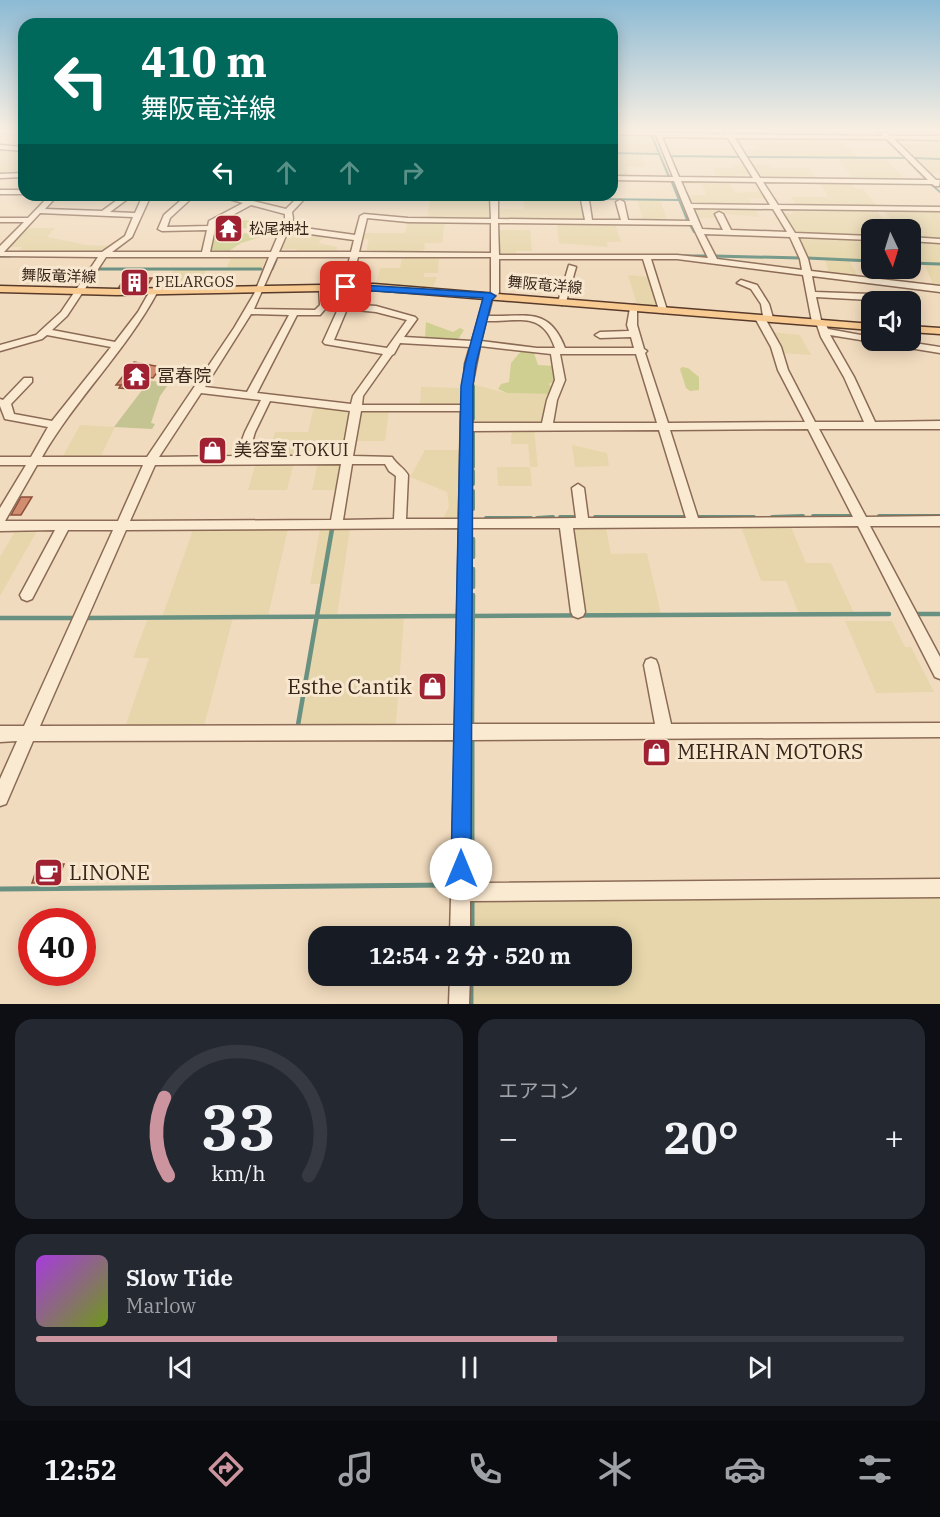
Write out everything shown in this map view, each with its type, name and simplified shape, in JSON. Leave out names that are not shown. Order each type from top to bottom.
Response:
[{"type":"main road","name":"舞阪竜洋線","points":[[0,290],[77,292],[346,287],[531,299],[861,327]]},
{"type":"main road","points":[[921,330],[940,331]]},
{"type":"street","points":[[618,178],[938,184]]},
{"type":"street","points":[[677,179],[696,227],[714,262]]},
{"type":"street","points":[[759,180],[793,235],[804,259],[811,294],[821,325],[871,425]]},
{"type":"street","points":[[0,192],[18,192]]},
{"type":"street","points":[[0,252],[48,201]]},
{"type":"street","points":[[104,213],[121,201]]},
{"type":"street","points":[[0,348],[39,337],[64,314],[104,254],[128,237],[144,201]]},
{"type":"street","points":[[184,201],[170,214],[162,229],[210,228]]},
{"type":"street","points":[[246,201],[286,211],[292,209],[299,201]]},
{"type":"street","points":[[460,926],[468,379],[488,299],[495,293],[494,201]]},
{"type":"street","points":[[585,201],[589,222]]},
{"type":"street","points":[[206,254],[210,228],[217,219],[250,202]]},
{"type":"street","points":[[620,202],[625,223]]},
{"type":"street","points":[[687,206],[940,209]]},
{"type":"street","points":[[39,211],[136,215]]},
{"type":"street","points":[[0,798],[151,460],[199,390],[260,289],[290,216],[286,211]]},
{"type":"street","points":[[719,214],[728,232]]},
{"type":"street","points":[[346,287],[364,216],[408,220],[625,223],[696,227],[728,232],[861,238]]},
{"type":"street","points":[[0,220],[30,220]]},
{"type":"street","points":[[284,228],[358,238]]},
{"type":"street","points":[[921,239],[940,240]]},
{"type":"street","points":[[0,252],[678,257],[940,289]]},
{"type":"street","points":[[646,257],[663,310]]},
{"type":"street","points":[[562,302],[572,267]]},
{"type":"street","points":[[741,283],[754,287],[765,304],[764,318],[783,370],[940,672]]},
{"type":"street","points":[[248,311],[317,313],[324,305],[323,287]]},
{"type":"street","points":[[0,519],[55,425],[142,313],[154,291]]},
{"type":"street","points":[[811,294],[861,297]]},
{"type":"street","points":[[530,318],[531,299]]},
{"type":"street","points":[[324,305],[376,309],[412,319],[391,352],[362,390],[355,408],[336,524]]},
{"type":"street","points":[[343,308],[328,342],[391,352]]},
{"type":"street","points":[[634,308],[632,325],[642,351],[693,522]]},
{"type":"street","points":[[250,396],[266,370],[276,345],[294,313]]},
{"type":"street","points":[[483,318],[530,318],[544,322],[552,328],[558,351],[560,380],[552,400],[547,427]]},
{"type":"street","points":[[821,325],[861,337]]},
{"type":"street","points":[[45,332],[117,345]]},
{"type":"street","points":[[600,335],[636,334]]},
{"type":"street","points":[[398,340],[558,351],[642,351]]},
{"type":"street","points":[[921,347],[940,350]]},
{"type":"street","points":[[28,380],[3,403],[9,417],[55,425]]},
{"type":"street","points":[[199,390],[355,408],[467,408]]},
{"type":"street","points":[[241,460],[252,429],[267,398]]},
{"type":"street","points":[[467,427],[940,425]]},
{"type":"street","points":[[0,461],[388,460],[393,468],[402,475],[400,524]]},
{"type":"street","points":[[578,488],[583,523]]},
{"type":"street","points":[[0,526],[940,521]]},
{"type":"street","points":[[566,523],[578,612]]},
{"type":"street","points":[[27,595],[63,525]]},
{"type":"street","points":[[651,665],[665,732]]},
{"type":"street","points":[[0,734],[940,730]]},
{"type":"street","points":[[461,892],[940,888]]},
{"type":"street","points":[[459,1004],[460,986]]},
{"type":"shaded area","points":[[717,178],[740,179],[718,179]]},
{"type":"shaded area","points":[[816,178],[818,180],[760,179]]},
{"type":"shaded area","points":[[853,178],[904,178],[907,181],[855,180]]},
{"type":"shaded area","points":[[682,181],[728,181],[735,193],[764,191],[768,199],[749,198],[753,206],[693,206],[688,195],[707,195],[702,184],[683,184]]},
{"type":"shaded area","points":[[819,182],[851,183],[856,189],[863,189],[879,208],[798,207],[791,197],[829,197]]},
{"type":"shaded area","points":[[637,200],[660,200],[668,222],[644,222]]},
{"type":"shaded area","points":[[430,201],[490,201],[490,220],[427,219]]},
{"type":"shaded area","points":[[524,201],[583,201],[587,220],[499,220],[499,209],[524,209]]},
{"type":"shaded area","points":[[694,207],[754,208],[760,217],[717,213],[719,218],[698,218]]},
{"type":"shaded area","points":[[795,208],[875,209],[883,219],[861,219],[861,237],[796,234],[782,213],[793,214],[792,211],[797,211]]},
{"type":"shaded area","points":[[883,209],[940,210],[940,239],[921,238],[921,219],[890,219]]},
{"type":"shaded area","points":[[245,220],[280,223],[274,233],[241,243],[229,251],[211,250],[212,234],[224,237],[258,231],[259,227],[236,229],[239,222]]},
{"type":"shaded area","points":[[408,221],[445,221],[442,243],[425,243],[424,253],[366,253],[369,239],[360,239],[362,233],[405,233]]},
{"type":"shaded area","points":[[557,223],[615,224],[621,242],[607,242],[608,247],[559,243]]},
{"type":"shaded area","points":[[25,228],[55,228],[47,237],[86,245],[114,246],[103,252],[19,251],[22,247],[6,247]]},
{"type":"shaded area","points":[[289,229],[327,235],[318,243],[337,247],[336,253],[296,253],[297,249],[281,249]]},
{"type":"shaded area","points":[[499,230],[530,230],[532,251],[516,251],[517,255],[499,255]]},
{"type":"shaded area","points":[[796,236],[861,239],[861,261],[849,260],[859,278],[829,274],[825,259],[806,258]]},
{"type":"shaded area","points":[[921,241],[940,242],[940,288],[934,287],[924,263],[921,263]]},
{"type":"shaded area","points":[[232,256],[263,256],[266,258],[262,269],[226,269]]},
{"type":"shaded area","points":[[402,257],[439,257],[438,273],[424,273],[424,277],[437,277],[433,288],[376,284],[380,268],[400,268]]},
{"type":"shaded area","points":[[174,269],[207,269],[194,288],[163,289]]},
{"type":"shaded area","points":[[628,275],[651,277],[661,307],[637,305]]},
{"type":"shaded area","points":[[426,322],[453,332],[460,328],[464,330],[455,340],[425,337]]},
{"type":"shaded area","points":[[770,332],[800,335],[811,355],[781,353]]},
{"type":"shaded area","points":[[521,351],[534,353],[538,365],[554,366],[555,381],[549,384],[552,394],[507,393],[498,389],[501,384],[509,382],[511,363]]},
{"type":"shaded area","points":[[688,368],[699,377],[699,390],[690,391],[686,388],[680,369]]},
{"type":"shaded area","points":[[149,381],[170,382],[160,396],[151,423],[155,424],[152,429],[114,427]]},
{"type":"shaded area","points":[[475,385],[507,393],[552,394],[544,423],[475,425]]},
{"type":"shaded area","points":[[421,387],[461,388],[461,404],[420,406]]},
{"type":"shaded area","points":[[314,406],[352,410],[344,457],[268,457],[275,432],[308,432]]},
{"type":"shaded area","points":[[360,410],[389,410],[385,441],[353,441]]},
{"type":"shaded area","points":[[80,425],[115,427],[100,458],[62,458]]},
{"type":"shaded area","points":[[512,429],[534,429],[538,467],[530,467],[528,444],[511,444]]},
{"type":"shaded area","points":[[572,445],[607,453],[609,466],[575,467]]},
{"type":"shaded area","points":[[425,450],[460,450],[458,516],[455,518],[443,519],[449,506],[447,492],[410,477]]},
{"type":"shaded area","points":[[318,461],[343,461],[338,490],[312,490]]},
{"type":"shaded area","points":[[256,462],[294,462],[287,490],[248,490]]},
{"type":"shaded area","points":[[497,467],[530,467],[532,486],[498,486]]},
{"type":"shaded area","points":[[741,527],[791,527],[806,563],[831,563],[854,613],[799,614],[786,581],[761,581]]},
{"type":"shaded area","points":[[570,528],[606,528],[611,554],[647,553],[661,614],[582,615]]},
{"type":"shaded area","points":[[288,529],[268,616],[162,617],[193,530]]},
{"type":"shaded area","points":[[320,529],[331,529],[322,584],[310,584]]},
{"type":"shaded area","points":[[333,529],[350,529],[337,616],[318,616]]},
{"type":"shaded area","points":[[15,531],[37,531],[0,596],[0,557]]},
{"type":"shaded area","points":[[404,617],[396,724],[299,725],[318,618]]},
{"type":"shaded area","points":[[148,618],[233,618],[204,726],[125,727],[149,658],[133,658]]},
{"type":"shaded area","points":[[845,621],[892,621],[905,647],[911,647],[934,692],[876,693]]},
{"type":"shaded area","points":[[940,896],[940,1004],[474,1004],[474,986],[632,986],[632,926],[474,926],[474,899]]},
{"type":"building","name":"PELARGOS","points":[[125,278],[152,278],[147,286],[119,287]]},
{"type":"building","name":"冨春院","points":[[134,362],[161,367],[153,378],[148,377],[145,381],[138,380],[132,389],[119,388],[121,385],[116,385]]},
{"type":"building","points":[[21,497],[32,497],[21,515],[11,515]]},
{"type":"building","name":"LINONE","points":[[64,864],[57,882],[32,883],[38,865]]},
{"type":"waterway","points":[[671,180],[688,222]]},
{"type":"waterway","points":[[682,181],[683,185]]},
{"type":"waterway","points":[[932,185],[940,192]]},
{"type":"waterway","points":[[686,192],[692,206]]},
{"type":"waterway","points":[[618,199],[679,200]]},
{"type":"waterway","points":[[693,207],[699,221]]},
{"type":"waterway","points":[[690,225],[694,232]]},
{"type":"waterway","points":[[0,256],[10,256]]},
{"type":"waterway","points":[[680,256],[706,256]]},
{"type":"waterway","points":[[714,256],[801,258]]},
{"type":"waterway","points":[[807,258],[861,260]]},
{"type":"waterway","points":[[272,269],[276,260]]},
{"type":"waterway","points":[[921,263],[940,264]]},
{"type":"waterway","points":[[96,269],[261,269]]},
{"type":"waterway","points":[[473,386],[473,419]]},
{"type":"waterway","points":[[473,430],[473,467]]},
{"type":"waterway","points":[[473,471],[473,484]]},
{"type":"waterway","points":[[473,491],[473,509]]},
{"type":"waterway","points":[[772,517],[803,516]]},
{"type":"waterway","points":[[813,516],[853,516]]},
{"type":"waterway","points":[[879,516],[940,516]]},
{"type":"waterway","points":[[537,518],[553,517]]},
{"type":"waterway","points":[[560,517],[574,517]]},
{"type":"waterway","points":[[595,517],[688,517]]},
{"type":"waterway","points":[[696,517],[754,517]]},
{"type":"waterway","points":[[486,518],[531,518]]},
{"type":"waterway","points":[[317,617],[332,529]]},
{"type":"waterway","points":[[473,539],[473,557]]},
{"type":"waterway","points":[[473,569],[473,587]]},
{"type":"waterway","points":[[473,595],[473,616]]},
{"type":"waterway","points":[[473,616],[889,614]]},
{"type":"waterway","points":[[915,614],[940,614]]},
{"type":"waterway","points":[[317,617],[457,616]]},
{"type":"waterway","points":[[472,724],[473,616]]},
{"type":"waterway","points":[[86,618],[317,617]]},
{"type":"waterway","points":[[298,725],[317,617]]},
{"type":"waterway","points":[[0,618],[76,618]]},
{"type":"waterway","points":[[472,741],[472,883]]},
{"type":"waterway","points":[[0,889],[451,885]]},
{"type":"waterway","points":[[472,901],[472,926]]},
{"type":"waterway","points":[[471,986],[471,1004]]},
{"type":"place","name":"松尾神社","points":[[228,229]]},
{"type":"place","name":"PELARGOS","points":[[134,282]]},
{"type":"place","name":"冨春院","points":[[136,376]]},
{"type":"place","name":"美容室 TOKUI","points":[[213,450]]},
{"type":"place","name":"Esthe Cantik","points":[[433,687]]},
{"type":"place","name":"MEHRAN MOTORS","points":[[656,752]]},
{"type":"place","name":"LINONE","points":[[48,873]]},
{"type":"route","points":[[346,287],[398,288],[491,296],[488,299],[470,364],[467,386],[461,869]]}]
